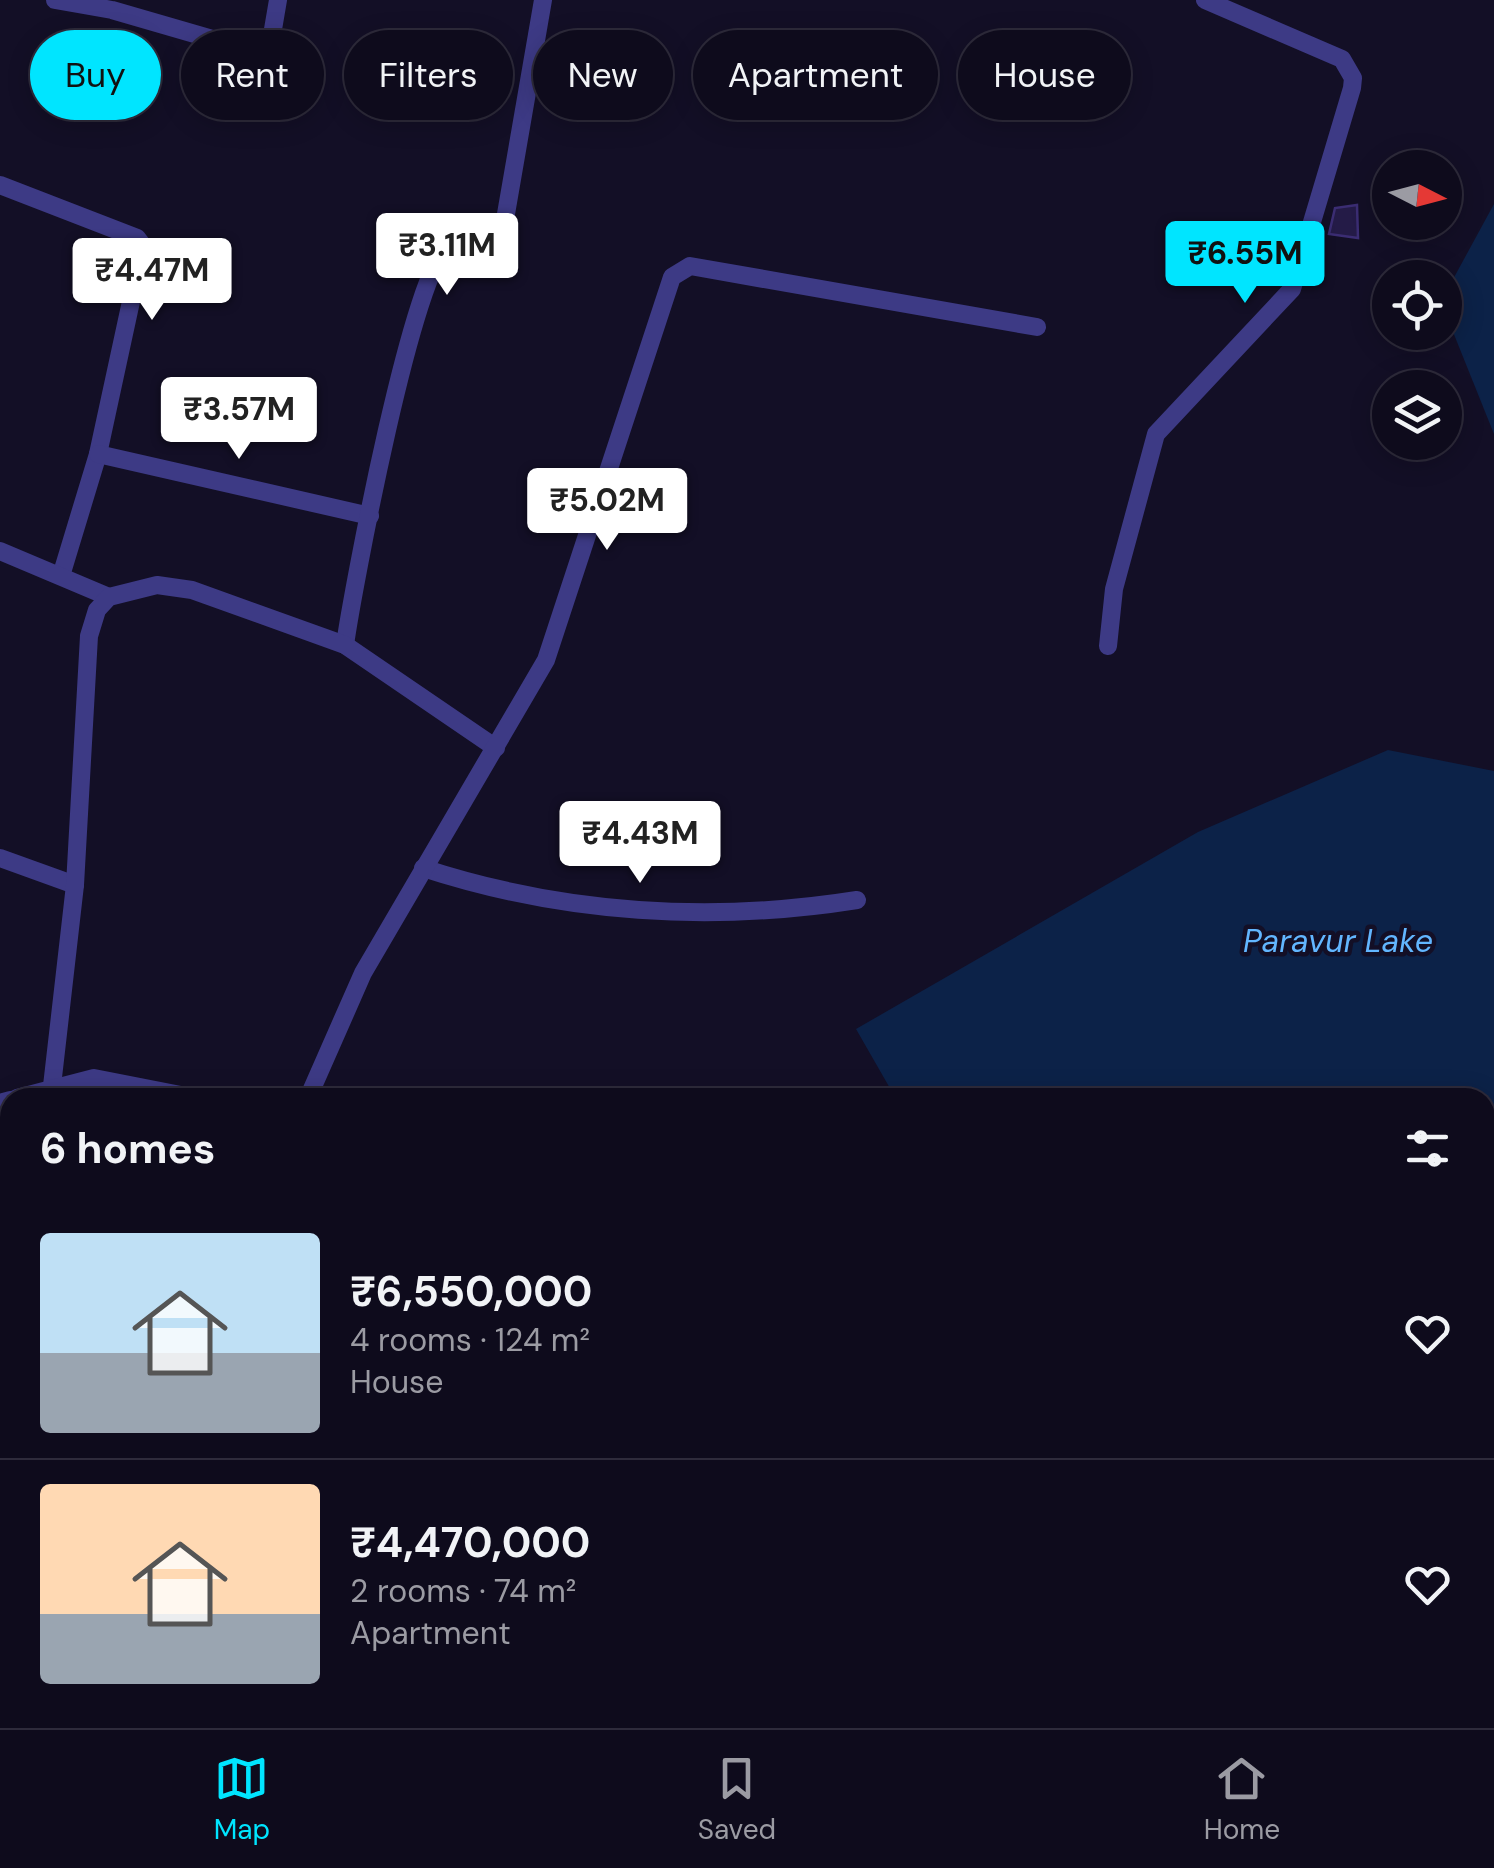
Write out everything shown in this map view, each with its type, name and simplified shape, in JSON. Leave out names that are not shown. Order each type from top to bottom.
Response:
[{"type":"street","points":[[55,0],[112,10],[257,52],[271,41],[278,0]]},
{"type":"street","points":[[345,646],[400,371],[434,260],[450,246],[492,251],[502,237],[543,0]]},
{"type":"street","points":[[1108,646],[1114,589],[1156,434],[1292,289],[1352,88],[1353,78],[1342,59],[1205,0]]},
{"type":"street","points":[[0,185],[137,238],[144,246],[98,454],[60,576]]},
{"type":"street","points":[[312,1088],[363,974],[546,660],[669,284],[678,272],[690,266],[1037,326]]},
{"type":"street","points":[[98,454],[370,516]]},
{"type":"street","points":[[0,550],[109,597]]},
{"type":"street","points":[[52,1086],[74,884],[89,636],[97,610],[109,597],[157,585],[192,590],[345,646],[496,748]]},
{"type":"street","points":[[0,858],[74,884]]},
{"type":"street","points":[[423,868],[488,888],[603,908],[743,914],[858,900]]},
{"type":"street","points":[[46,1088],[94,1078],[145,1088]]},
{"type":"water","points":[[1494,204],[1494,434],[1460,350],[1462,263]]},
{"type":"water","name":"Paravur Lake","points":[[1388,750],[1494,771],[1494,1088],[890,1088],[856,1029],[1198,832]]},
{"type":"building","points":[[1357,205],[1358,238],[1329,234],[1335,208]]}]
